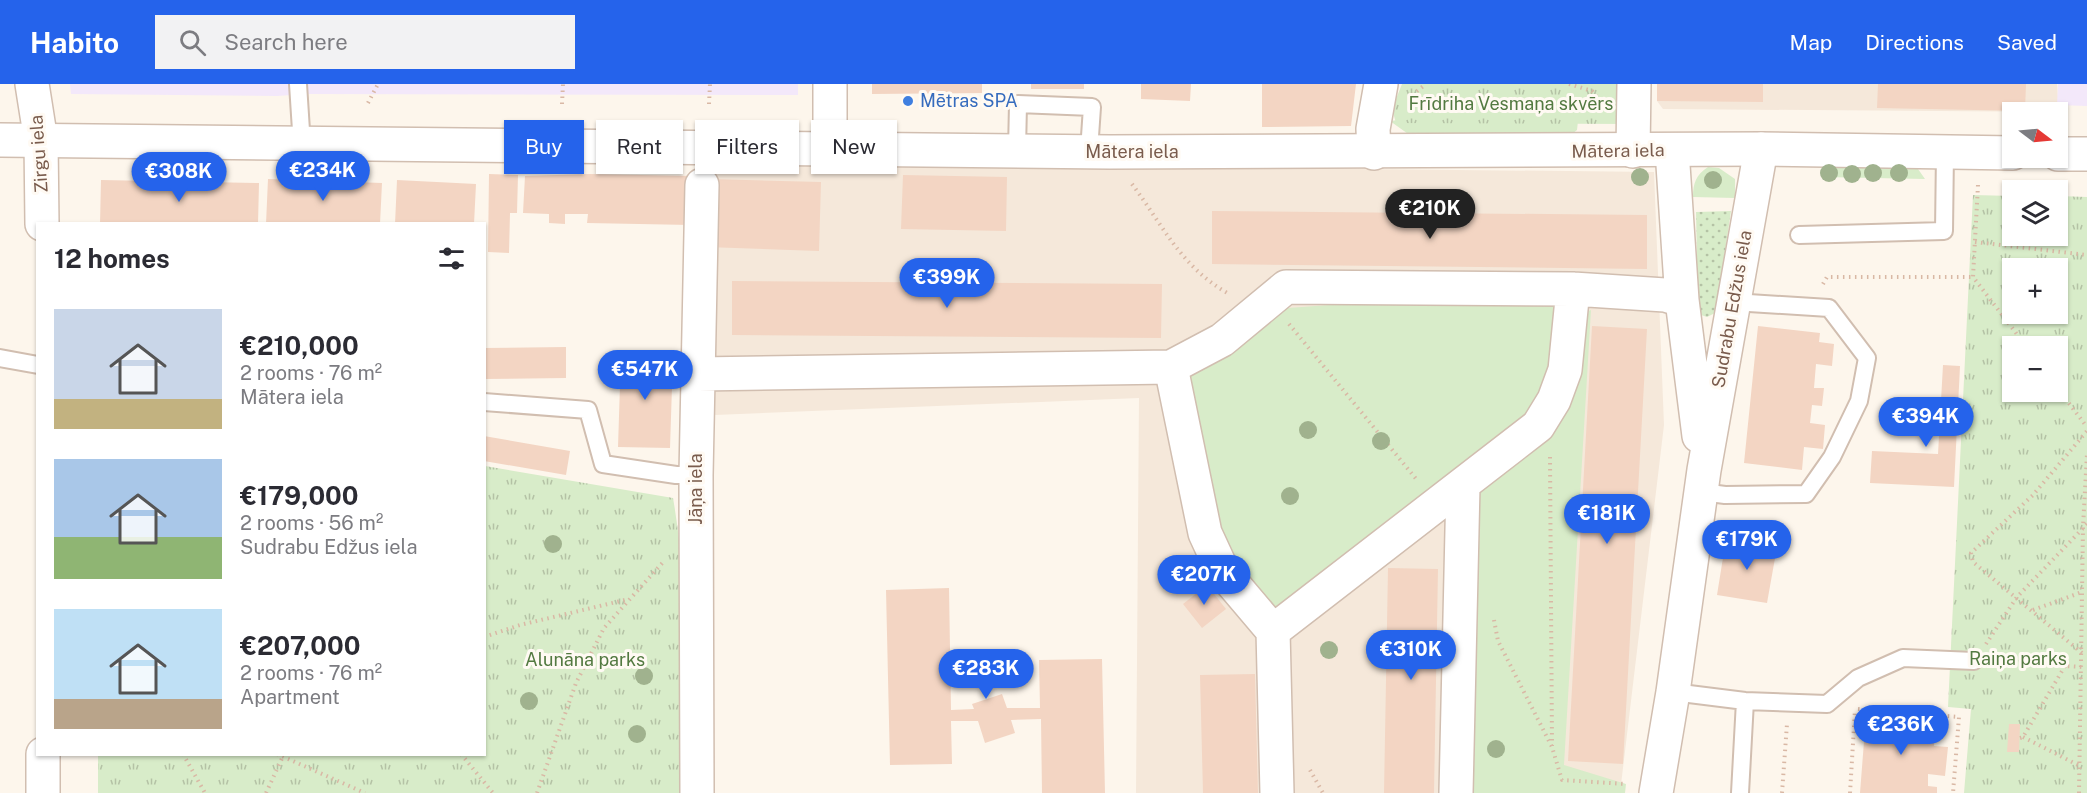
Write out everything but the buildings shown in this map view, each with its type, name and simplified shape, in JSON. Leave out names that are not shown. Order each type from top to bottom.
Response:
[{"type":"street","name":"Zirgu iela","points":[[32,84],[41,141],[42,222]]},
{"type":"street","points":[[830,84],[830,120]]},
{"type":"street","points":[[1374,153],[1373,129],[1382,84]]},
{"type":"street","points":[[1633,151],[1634,84]]},
{"type":"street","name":"Mātera iela","points":[[0,141],[302,146],[811,149]]},
{"type":"street","name":"Mātera iela","points":[[897,149],[1374,153],[1761,149],[2002,153]]},
{"type":"street","name":"Sudrabu Edžus iela","points":[[1656,793],[1673,692],[1702,481],[1761,149]]},
{"type":"street","name":"Sudrabu Edžus iela","points":[[1672,150],[1682,300],[1702,481]]},
{"type":"street","points":[[2068,154],[2087,154]]},
{"type":"street","name":"Jāņa iela","points":[[697,793],[696,475],[702,185]]},
{"type":"street","points":[[698,374],[1171,368],[1222,340],[1286,287],[1573,289],[1665,295],[1682,300]]},
{"type":"street","points":[[1273,631],[1538,426],[1554,400],[1565,370],[1573,289]]},
{"type":"street","points":[[1171,368],[1205,533],[1223,572],[1273,631],[1277,793]]},
{"type":"street","points":[[1456,793],[1463,486]]},
{"type":"street","points":[[43,756],[43,793]]},
{"type":"lane","points":[[298,84],[302,146]]},
{"type":"lane","points":[[1017,150],[1018,104],[1092,107],[1089,151]]},
{"type":"lane","points":[[1799,235],[1944,231],[1945,152]]},
{"type":"lane","points":[[1702,481],[1725,495],[1806,494],[1832,457],[1859,400],[1867,358],[1829,308],[1733,302]]},
{"type":"lane","points":[[0,358],[36,364]]},
{"type":"lane","points":[[486,402],[588,410],[603,465],[676,475],[696,475]]},
{"type":"lane","points":[[1673,692],[1745,700],[1827,704],[1858,678],[1903,658],[1974,661]]},
{"type":"lane","points":[[1740,793],[1745,700]]},
{"type":"path","points":[[368,103],[378,84]]},
{"type":"path","points":[[562,104],[563,84]]},
{"type":"path","points":[[709,104],[710,84]]},
{"type":"path","points":[[1569,84],[1592,91],[1604,104]]},
{"type":"path","points":[[1592,84],[1592,91]]},
{"type":"path","points":[[1978,185],[1973,277],[2018,336]]},
{"type":"path","points":[[1975,242],[2087,255]]},
{"type":"path","points":[[1812,307],[1827,276],[1973,277]]},
{"type":"path","points":[[2067,402],[2087,429],[2033,495],[1971,553],[1973,562],[2082,653]]},
{"type":"path","points":[[1550,450],[1552,747]]},
{"type":"path","points":[[2079,793],[2087,454]]},
{"type":"path","points":[[1974,661],[2017,597],[2085,525]]},
{"type":"path","points":[[537,793],[576,683],[604,628],[671,550]]},
{"type":"path","points":[[2033,610],[2082,592]]},
{"type":"path","points":[[486,636],[520,625],[630,599]]},
{"type":"path","points":[[1974,661],[2082,667]]},
{"type":"path","points":[[2065,666],[2022,738],[2080,766]]},
{"type":"path","points":[[2081,684],[2087,684]]},
{"type":"path","points":[[1782,793],[1789,702]]},
{"type":"path","points":[[1827,704],[1856,709],[1959,717],[1953,793]]},
{"type":"path","points":[[1850,793],[1856,709]]},
{"type":"path","points":[[184,756],[206,793]]},
{"type":"path","points":[[266,793],[283,756],[365,793]]},
{"type":"path","points":[[463,756],[494,793]]},
{"type":"shaded area","points":[[70,84],[798,84],[798,95],[71,94]]},
{"type":"shaded area","points":[[1657,84],[2057,84],[2058,102],[2002,102],[2002,112],[1663,109],[1657,101]]},
{"type":"shaded area","points":[[2058,84],[2087,84],[2087,106],[2068,105],[2068,102],[2057,102]]},
{"type":"shaded area","points":[[799,163],[811,163],[811,174],[897,174],[897,164],[1654,172],[1664,425],[1620,793],[1136,793],[1139,398],[715,415],[713,174],[799,174]]},
{"type":"green space","name":"Frīdriha Vesmaņa skvērs","points":[[1402,84],[1629,84],[1627,124],[1396,123],[1392,109]]},
{"type":"green space","points":[[1416,118],[1578,121],[1577,130],[1572,134],[1411,136],[1390,121]]},
{"type":"green space","points":[[1708,167],[1719,168],[1735,179],[1735,198],[1693,197],[1696,180]]},
{"type":"green space","points":[[1911,167],[1918,169],[1925,179],[1822,177],[1823,168]]},
{"type":"green space","name":"Raiņa parks","points":[[1973,195],[2002,196],[2002,246],[2068,246],[2068,196],[2087,197],[2087,793],[1964,793],[1971,709],[1948,707]]},
{"type":"green space","points":[[1731,211],[1717,305],[1715,313],[1707,317],[1701,315],[1698,308],[1696,212]]},
{"type":"green space","points":[[1410,299],[1556,303],[1555,370],[1542,407],[1278,610],[1257,598],[1222,552],[1179,371],[1288,308]]},
{"type":"green space","points":[[1591,310],[1564,765],[1626,784],[1625,793],[1471,793],[1480,488],[1508,459],[1579,315]]},
{"type":"green space","name":"Alunāna parks","points":[[486,466],[673,498],[684,608],[683,793],[98,793],[98,756],[486,756]]},
{"type":"place","name":"Mētras SPA","points":[[908,101]]}]
